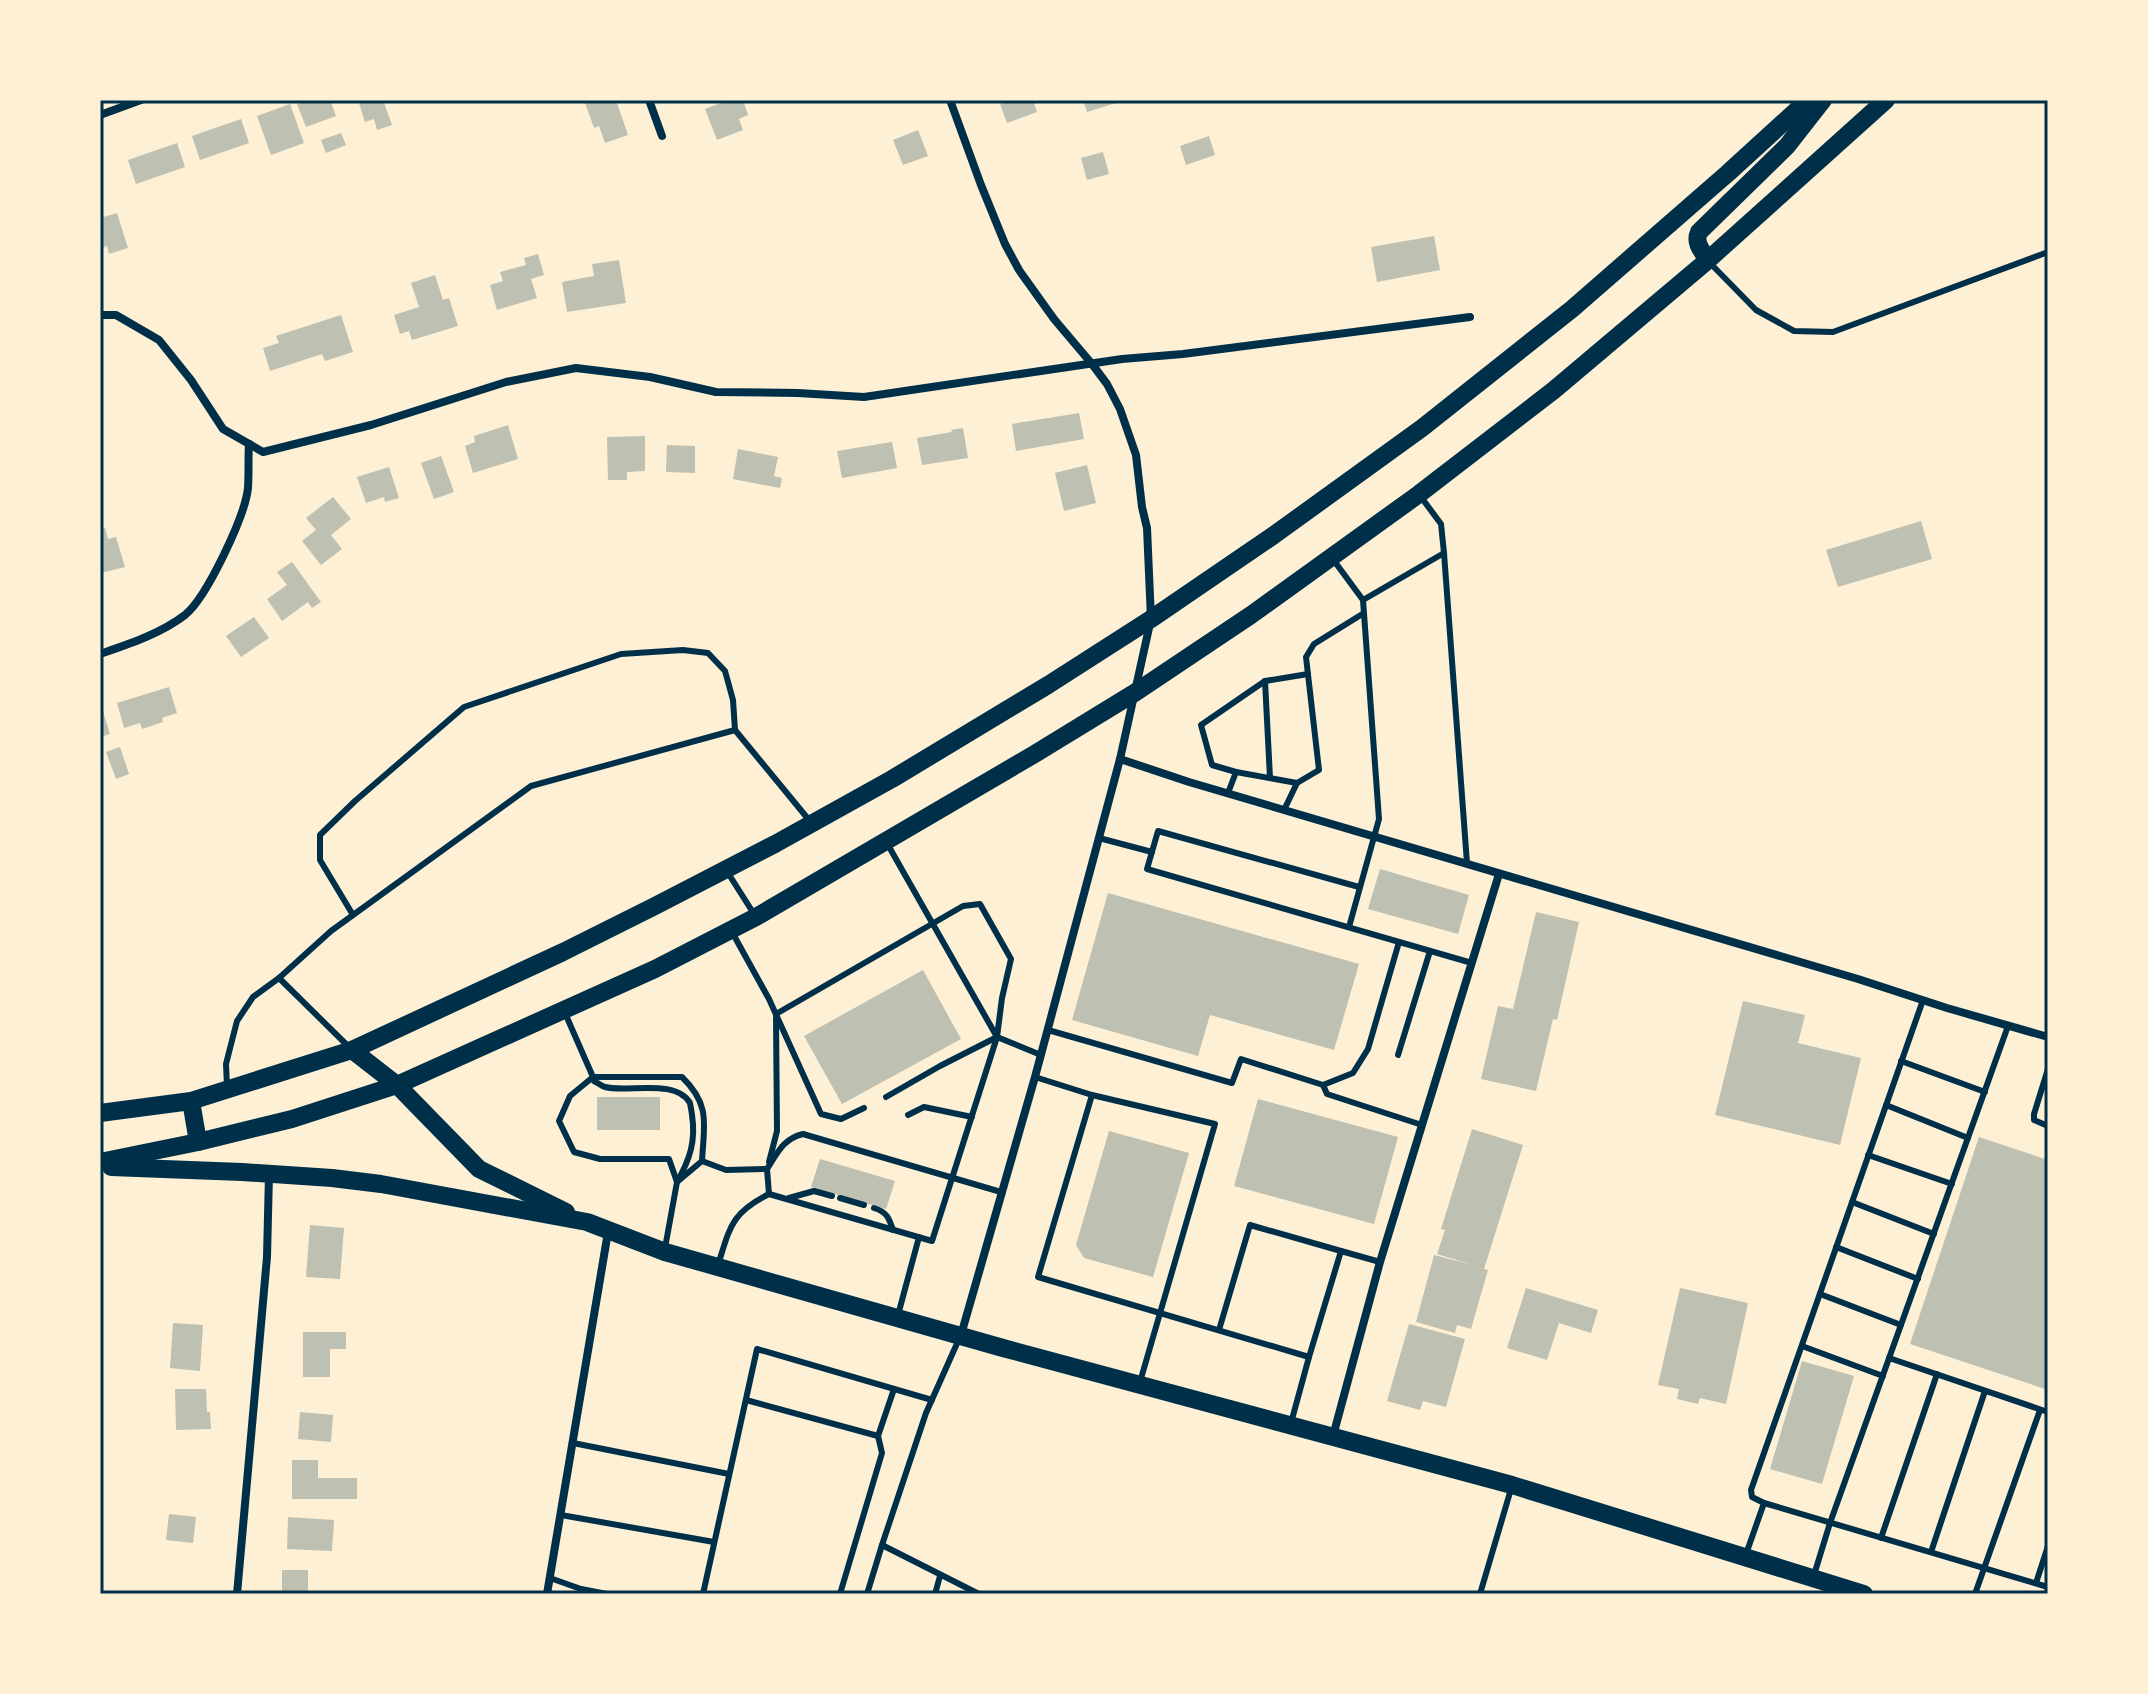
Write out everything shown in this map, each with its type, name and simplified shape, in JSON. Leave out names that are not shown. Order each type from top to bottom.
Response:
[{"type":"main road","points":[[100,1113],[191,1101],[352,1050],[563,952],[726,870],[892,779],[1151,619],[1422,428],[1635,256],[1808,100]]},
{"type":"main road","points":[[1708,260],[1698,244],[1699,232],[1787,146],[1823,100]]},
{"type":"main road","points":[[100,1164],[292,1119],[397,1085],[655,969],[731,930],[1033,755],[1136,692],[1419,494],[1554,390],[1708,260],[1886,100]]},
{"type":"main road","points":[[352,1050],[397,1085],[479,1169],[587,1222],[665,1252],[960,1336],[1512,1485],[1745,1558],[1820,1585],[1864,1594]]},
{"type":"main road","points":[[191,1101],[198,1142]]},
{"type":"main road","points":[[100,1164],[269,1173],[381,1184],[587,1222]]},
{"type":"street","points":[[100,115],[141,100]]},
{"type":"street","points":[[649,100],[662,136]]},
{"type":"street","points":[[950,100],[981,185],[1019,270],[1107,384],[1120,409],[1136,455],[1147,528],[1151,619],[1120,759],[1048,1030],[960,1336]]},
{"type":"street","points":[[100,315],[116,315],[159,340],[191,380],[223,429],[263,452],[371,425],[506,382],[576,368],[650,377],[716,392],[864,397],[1092,364],[1470,317]]},
{"type":"street","points":[[100,654],[143,639],[187,614],[220,567],[248,491],[249,444]]},
{"type":"street","points":[[1120,759],[2048,1037]]},
{"type":"street","points":[[1333,1436],[1380,1262],[1499,874]]},
{"type":"street","points":[[237,1594],[267,1257],[269,1173]]},
{"type":"street","points":[[547,1594],[608,1231]]},
{"type":"lane","points":[[1708,260],[1756,310],[1794,331],[1833,332],[2048,252]]},
{"type":"lane","points":[[1419,494],[1441,524],[1467,863]]},
{"type":"lane","points":[[1363,600],[1444,553]]},
{"type":"lane","points":[[1332,557],[1363,600],[1379,819],[1349,927]]},
{"type":"lane","points":[[1284,810],[1297,783],[1319,770],[1306,657],[1314,644],[1364,613]]},
{"type":"lane","points":[[353,915],[320,860],[320,835],[464,707],[621,654],[683,650],[708,653],[725,671],[733,700],[735,730],[812,824]]},
{"type":"lane","points":[[1297,783],[1212,765],[1201,725],[1265,681],[1308,674]]},
{"type":"lane","points":[[1265,681],[1270,778]]},
{"type":"lane","points":[[227,1090],[226,1064],[237,1021],[253,997],[331,931],[531,786],[735,730]]},
{"type":"lane","points":[[1228,793],[1236,772]]},
{"type":"lane","points":[[1359,887],[1158,831],[1147,869],[1472,963]]},
{"type":"lane","points":[[1099,838],[1152,852]]},
{"type":"lane","points":[[886,841],[997,1037],[1041,1055]]},
{"type":"lane","points":[[726,870],[756,917]]},
{"type":"lane","points":[[717,1267],[732,1223],[752,1202],[769,1194],[932,1241],[997,1037],[1011,959],[980,904],[963,906],[776,1014]]},
{"type":"lane","points":[[731,930],[776,1014],[821,1114],[841,1119],[864,1108]]},
{"type":"lane","points":[[1048,1030],[1232,1083],[1241,1059],[1323,1085],[1353,1073],[1368,1049],[1399,942]]},
{"type":"lane","points":[[1398,1055],[1430,951]]},
{"type":"lane","points":[[279,978],[352,1050]]},
{"type":"lane","points":[[1923,1000],[1751,1490],[1752,1497],[2048,1587]]},
{"type":"lane","points":[[564,1011],[594,1081],[607,1088],[669,1089],[690,1103],[694,1145],[677,1182],[665,1252]]},
{"type":"lane","points":[[769,1194],[767,1169],[777,1131],[776,1014]]},
{"type":"lane","points":[[1820,1585],[1830,1523],[2008,1026]]},
{"type":"lane","points":[[886,1097],[997,1037]]},
{"type":"lane","points":[[1901,1061],[1985,1092]]},
{"type":"lane","points":[[2048,1069],[2034,1120],[2048,1126]]},
{"type":"lane","points":[[593,1077],[682,1077],[695,1090],[705,1115],[702,1161],[677,1182],[669,1159],[600,1159],[574,1152],[559,1121],[570,1096],[593,1077]]},
{"type":"lane","points":[[1035,1077],[1092,1095],[1215,1124],[1139,1385]]},
{"type":"lane","points":[[1323,1085],[1327,1094],[1422,1125]]},
{"type":"lane","points":[[1092,1095],[1038,1277],[1309,1357]]},
{"type":"lane","points":[[1886,1105],[1968,1138]]},
{"type":"lane","points":[[908,1115],[924,1107],[972,1117]]},
{"type":"lane","points":[[767,1169],[791,1137],[803,1134],[1001,1192]]},
{"type":"lane","points":[[1868,1155],[1952,1184]]},
{"type":"lane","points":[[702,1161],[726,1170],[767,1169]]},
{"type":"lane","points":[[785,1199],[814,1191],[864,1205]]},
{"type":"lane","points":[[1852,1202],[1934,1234]]},
{"type":"lane","points":[[874,1208],[884,1211],[893,1230]]},
{"type":"lane","points":[[1219,1330],[1250,1225],[1380,1262]]},
{"type":"lane","points":[[897,1318],[919,1237]]},
{"type":"lane","points":[[1836,1247],[1918,1279]]},
{"type":"lane","points":[[1291,1425],[1341,1251]]},
{"type":"lane","points":[[1820,1294],[1901,1325]]},
{"type":"lane","points":[[867,1594],[932,1400],[960,1336]]},
{"type":"lane","points":[[1802,1346],[1883,1376]]},
{"type":"lane","points":[[703,1594],[757,1349],[932,1400]]},
{"type":"lane","points":[[1889,1358],[2044,1411],[1975,1594]]},
{"type":"lane","points":[[1881,1538],[1937,1374]]},
{"type":"lane","points":[[840,1594],[882,1453],[878,1436],[894,1389]]},
{"type":"lane","points":[[1931,1552],[1985,1391]]},
{"type":"lane","points":[[746,1400],[878,1436]]},
{"type":"lane","points":[[573,1443],[729,1474]]},
{"type":"lane","points":[[1480,1594],[1512,1485]]},
{"type":"lane","points":[[1745,1558],[1764,1503]]},
{"type":"lane","points":[[561,1515],[714,1542]]},
{"type":"lane","points":[[882,1545],[979,1594]]},
{"type":"lane","points":[[2036,1583],[2048,1546]]},
{"type":"lane","points":[[935,1594],[940,1576]]},
{"type":"lane","points":[[550,1578],[581,1592],[607,1594]]},
{"type":"building","points":[[308,100],[330,100],[336,116],[306,127],[297,104]]},
{"type":"building","points":[[358,100],[383,100],[392,125],[377,130],[374,119],[365,122]]},
{"type":"building","points":[[584,100],[616,100],[628,135],[605,143],[599,126],[594,128]]},
{"type":"building","points":[[729,100],[743,100],[748,115],[739,119],[743,130],[717,140],[705,109]]},
{"type":"building","points":[[1012,100],[1033,100],[1037,112],[1007,123],[1000,104]]},
{"type":"building","points":[[1083,100],[1115,100],[1116,103],[1087,112]]},
{"type":"building","points":[[290,104],[304,143],[271,155],[257,116]]},
{"type":"building","points":[[241,119],[249,143],[200,160],[192,136]]},
{"type":"building","points":[[918,130],[928,156],[903,165],[893,140]]},
{"type":"building","points":[[341,133],[346,145],[326,153],[321,140]]},
{"type":"building","points":[[1209,136],[1215,155],[1186,165],[1180,146]]},
{"type":"building","points":[[177,143],[185,167],[136,184],[128,160]]},
{"type":"building","points":[[1103,152],[1109,174],[1087,180],[1081,158]]},
{"type":"building","points":[[117,213],[128,248],[109,254],[107,246],[100,248],[100,218]]},
{"type":"building","points":[[1434,236],[1440,270],[1377,282],[1371,247]]},
{"type":"building","points":[[538,254],[544,275],[531,279],[537,298],[497,310],[490,285],[503,281],[500,272],[526,265],[524,258]]},
{"type":"building","points":[[619,260],[626,303],[567,312],[562,282],[594,276],[592,264]]},
{"type":"building","points":[[435,275],[443,300],[449,298],[458,326],[412,340],[409,331],[400,334],[394,315],[419,307],[411,283]]},
{"type":"building","points":[[341,315],[353,352],[325,361],[322,354],[270,371],[263,348],[279,343],[276,336]]},
{"type":"building","points":[[1079,413],[1084,439],[1016,451],[1012,424]]},
{"type":"building","points":[[508,425],[518,459],[473,473],[465,446],[475,442],[474,436]]},
{"type":"building","points":[[963,428],[968,458],[922,465],[917,438]]},
{"type":"building","points":[[645,436],[645,471],[627,472],[627,480],[608,480],[607,437]]},
{"type":"building","points":[[892,442],[897,468],[842,478],[837,451]]},
{"type":"building","points":[[667,445],[695,446],[695,473],[666,472]]},
{"type":"building","points":[[738,449],[778,457],[774,476],[782,478],[780,488],[733,479]]},
{"type":"building","points":[[441,456],[454,492],[434,499],[421,463]]},
{"type":"building","points":[[1087,465],[1096,503],[1064,511],[1055,473]]},
{"type":"building","points":[[389,467],[399,498],[385,502],[384,497],[366,503],[357,477]]},
{"type":"building","points":[[333,497],[351,519],[331,535],[342,549],[321,565],[302,541],[316,530],[306,518]]},
{"type":"building","points":[[1921,521],[1932,559],[1838,587],[1826,550]]},
{"type":"building","points":[[105,528],[108,539],[116,537],[125,567],[101,573],[100,530]]},
{"type":"building","points":[[292,562],[321,602],[312,608],[308,602],[282,621],[267,599],[287,585],[277,572]]},
{"type":"building","points":[[254,617],[269,638],[241,657],[226,636]]},
{"type":"building","points":[[169,687],[177,713],[142,729],[140,723],[124,728],[117,703]]},
{"type":"building","points":[[100,702],[110,734],[100,737]]},
{"type":"building","points":[[120,747],[129,774],[116,779],[106,752]]},
{"type":"building","points":[[1380,869],[1469,895],[1458,934],[1368,909]]},
{"type":"building","points":[[1108,893],[1359,964],[1334,1050],[1210,1015],[1198,1056],[1072,1020]]},
{"type":"building","points":[[1536,912],[1579,922],[1557,1020],[1553,1019],[1536,1091],[1481,1079],[1498,1006],[1513,1009]]},
{"type":"building","points":[[923,970],[961,1039],[842,1104],[804,1036]]},
{"type":"building","points":[[1743,1001],[1805,1015],[1798,1043],[1861,1058],[1840,1145],[1715,1115]]},
{"type":"building","points":[[597,1097],[660,1097],[660,1130],[597,1130]]},
{"type":"building","points":[[1258,1099],[1398,1137],[1374,1224],[1234,1186]]},
{"type":"building","points":[[1472,1129],[1523,1145],[1484,1269],[1488,1270],[1471,1329],[1457,1325],[1455,1333],[1416,1322],[1434,1255],[1473,1265],[1437,1254],[1445,1230],[1441,1229]]},
{"type":"building","points":[[1109,1131],[1189,1153],[1153,1277],[1084,1258],[1076,1245]]},
{"type":"building","points":[[1979,1137],[2048,1160],[2048,1390],[1910,1344]]},
{"type":"building","points":[[820,1159],[895,1181],[886,1209],[811,1187]]},
{"type":"building","points":[[310,1225],[344,1228],[340,1279],[306,1277]]},
{"type":"building","points":[[1526,1288],[1598,1310],[1591,1333],[1559,1323],[1547,1360],[1507,1348]]},
{"type":"building","points":[[1680,1288],[1748,1303],[1726,1404],[1700,1398],[1698,1404],[1677,1399],[1679,1389],[1658,1385]]},
{"type":"building","points":[[173,1323],[203,1325],[200,1371],[170,1368]]},
{"type":"building","points":[[1409,1324],[1465,1339],[1446,1407],[1423,1401],[1420,1410],[1387,1401]]},
{"type":"building","points":[[303,1332],[346,1332],[346,1349],[330,1349],[330,1377],[303,1377]]},
{"type":"building","points":[[1802,1361],[1854,1376],[1822,1484],[1770,1469]]},
{"type":"building","points":[[175,1389],[206,1389],[211,1429],[176,1430]]},
{"type":"building","points":[[300,1412],[333,1415],[331,1442],[298,1439]]},
{"type":"building","points":[[292,1460],[318,1460],[318,1478],[357,1478],[357,1499],[292,1499]]},
{"type":"building","points":[[169,1514],[196,1517],[193,1543],[166,1540]]},
{"type":"building","points":[[288,1517],[334,1520],[332,1551],[287,1549]]},
{"type":"building","points":[[282,1570],[308,1570],[308,1594],[282,1594]]}]
